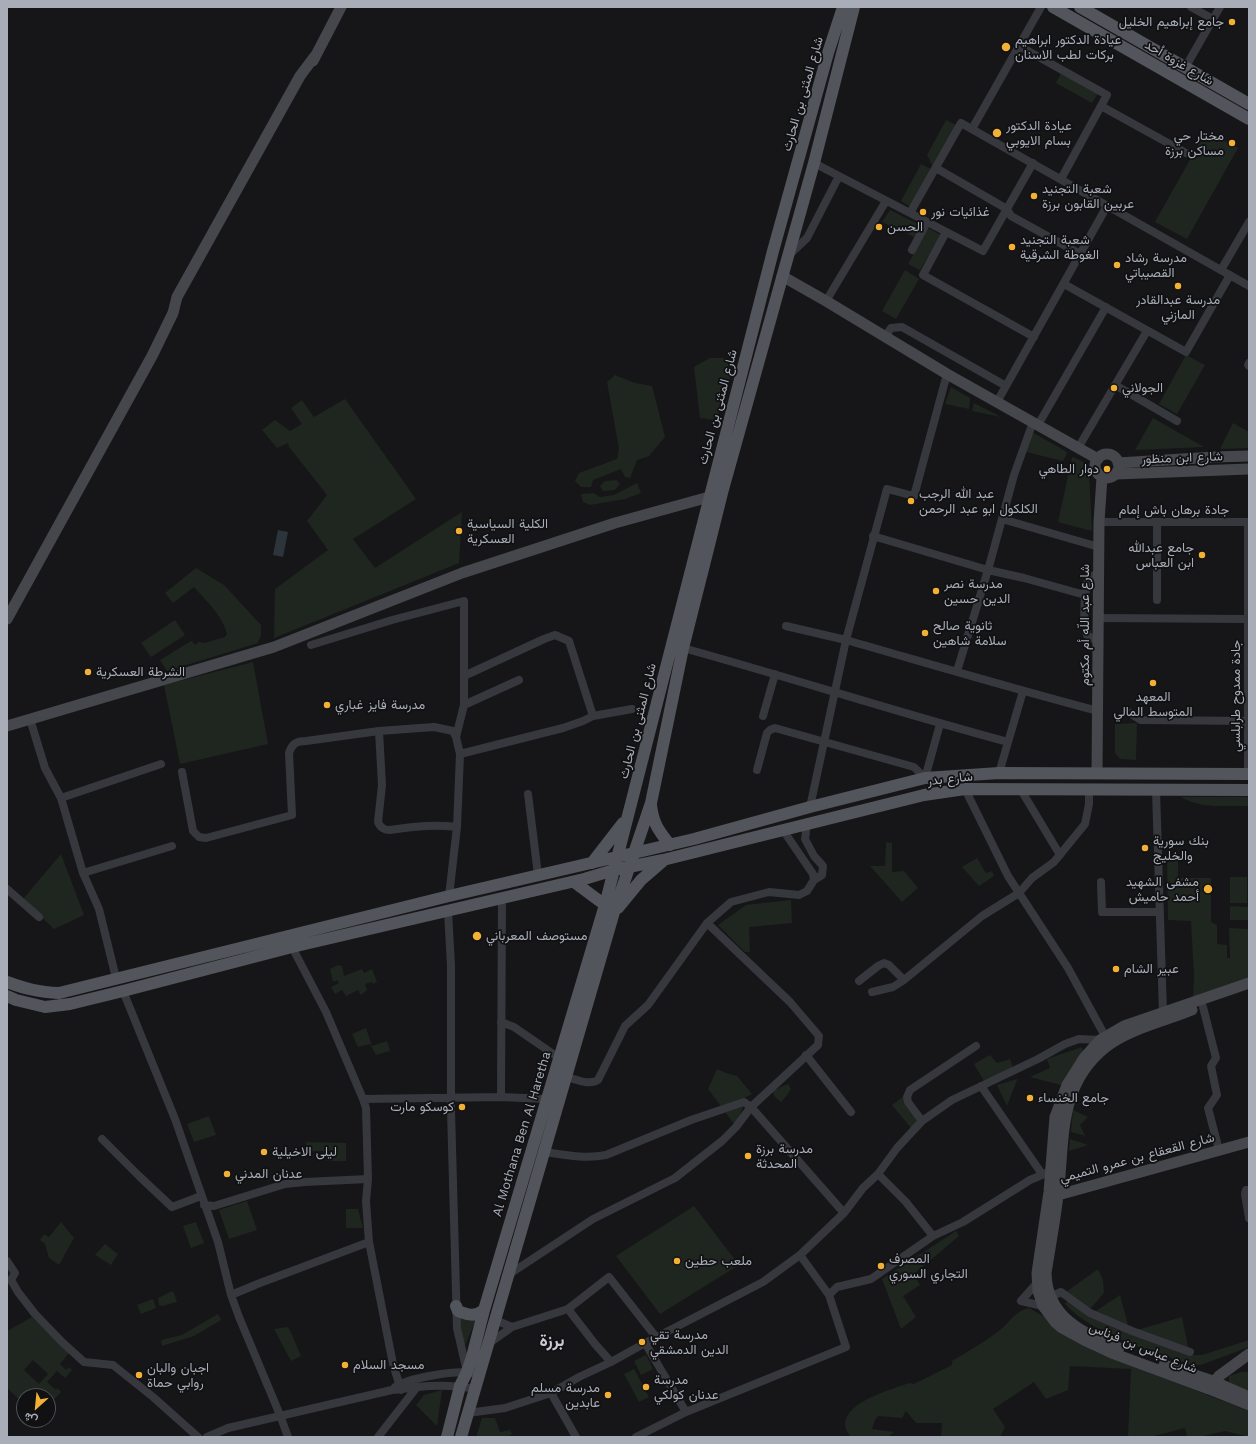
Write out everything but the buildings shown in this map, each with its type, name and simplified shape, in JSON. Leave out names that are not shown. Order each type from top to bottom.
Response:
[{"type":"main road","points":[[7,619],[148,363],[173,313],[177,297],[300,76],[315,56],[341,7]]},
{"type":"main road","name":"شارع المثنى بن الحارث","points":[[610,909],[614,870],[617,857],[629,816],[709,497],[773,251],[828,54],[843,7]]},
{"type":"main road","name":"شارع المثنى بن الحارث","points":[[610,909],[635,853],[651,803],[683,648],[722,493],[814,163],[854,7]]},
{"type":"main road","name":"شارع غزوة أحد","points":[[1054,7],[1249,119]]},
{"type":"main road","name":"شارع غزوة أحد","points":[[1080,7],[1249,104]]},
{"type":"main road","points":[[782,276],[947,374],[1098,459]]},
{"type":"main road","points":[[1104,455],[1111,455],[1118,463],[1118,470],[1116,474],[1110,478],[1102,477],[1095,469],[1096,462],[1104,455]]},
{"type":"main road","name":"شارع ابن منظور","points":[[1118,463],[1249,456]]},
{"type":"main road","name":"شارع ابن منظور","points":[[1116,474],[1249,469]]},
{"type":"main road","name":"شارع عبد اللّه أم مكتوم","points":[[1097,773],[1099,547],[1102,477]]},
{"type":"main road","points":[[7,726],[274,647],[462,573],[615,523],[709,497]]},
{"type":"main road","name":"شارع بدر","points":[[7,982],[27,989],[59,993],[449,896],[670,845],[925,778],[1000,773],[1248,774]]},
{"type":"main road","name":"شارع بدر","points":[[7,996],[16,1000],[45,1007],[70,1004],[292,947],[574,882],[614,870],[663,860],[924,796],[965,789],[1249,790]]},
{"type":"main road","points":[[651,803],[654,822],[658,830],[670,845]]},
{"type":"main road","points":[[592,863],[629,816]]},
{"type":"main road","points":[[694,839],[696,851]]},
{"type":"main road","points":[[448,1437],[460,1386],[473,1374],[488,1344],[566,1077],[610,909],[663,860]]},
{"type":"main road","points":[[574,882],[610,909]]},
{"type":"main road","points":[[448,911],[449,896]]},
{"type":"main road","name":"Al Mothana Ben Al Haretha","points":[[473,1374],[484,1310],[559,1058],[610,909]]},
{"type":"main road","points":[[173,964],[176,976]]},
{"type":"main road","name":"شارع القعقاع بن عمرو التميمي","points":[[1054,1193],[1046,1172],[1062,1095],[1072,1075],[1081,1062],[1102,1038],[1124,1026],[1249,983]]},
{"type":"main road","name":"شارع القعقاع بن عمرو التميمي","points":[[1054,1193],[1066,1113],[1071,1095],[1085,1070],[1100,1052],[1118,1040],[1249,990]]},
{"type":"main road","name":"شارع القعقاع بن عمرو التميمي","points":[[1054,1193],[1249,1142]]},
{"type":"main road","name":"شارع عباس بن فرناس","points":[[1054,1193],[1037,1273],[1042,1281],[1049,1302],[1066,1319],[1090,1335],[1211,1385]]},
{"type":"main road","points":[[456,1306],[458,1311],[469,1316],[480,1313],[484,1310]]},
{"type":"main road","points":[[1211,1385],[1225,1370],[1249,1354]]},
{"type":"main road","points":[[461,1437],[475,1389],[473,1374]]},
{"type":"main road","points":[[1211,1385],[1249,1397]]},
{"type":"main road","points":[[1211,1385],[1249,1405]]},
{"type":"street","points":[[972,129],[1041,7]]},
{"type":"street","points":[[1191,7],[1213,19]]},
{"type":"street","points":[[1185,68],[1220,7]]},
{"type":"street","points":[[1019,46],[1107,95],[1061,179]]},
{"type":"street","points":[[1101,106],[1186,153]]},
{"type":"street","points":[[910,213],[961,122],[1249,286]]},
{"type":"street","points":[[814,163],[983,252],[1033,163]]},
{"type":"street","points":[[936,168],[1007,209],[1012,216],[1080,254]]},
{"type":"street","points":[[788,255],[807,238],[839,176]]},
{"type":"street","points":[[826,301],[886,201]]},
{"type":"street","points":[[997,402],[1108,206]]},
{"type":"street","points":[[912,250],[927,222]]},
{"type":"street","points":[[1221,270],[1249,222]]},
{"type":"street","points":[[946,232],[922,275],[1034,337]]},
{"type":"street","points":[[1064,284],[1186,352],[1230,275]]},
{"type":"street","points":[[957,671],[988,570],[1014,475],[1036,424],[1106,307]]},
{"type":"street","points":[[885,337],[891,328],[902,327],[1006,386]]},
{"type":"street","points":[[1078,448],[1147,331]]},
{"type":"street","points":[[810,807],[846,640],[887,489],[914,496],[947,374]]},
{"type":"street","points":[[1115,385],[1177,421]]},
{"type":"street","points":[[1002,519],[1099,547]]},
{"type":"street","name":"جادة برهان باش إمام","points":[[1100,522],[1248,522]]},
{"type":"street","points":[[1157,522],[1157,600]]},
{"type":"street","name":"جادة ممدوح طرابلسي","points":[[1248,522],[1248,774]]},
{"type":"street","points":[[873,536],[988,570],[1024,578],[1085,595]]},
{"type":"street","points":[[1098,642],[1087,635],[1084,620],[1085,595],[1088,579],[1099,572]]},
{"type":"street","points":[[311,645],[392,620],[464,601],[464,705],[456,737]]},
{"type":"street","points":[[1098,618],[1248,619]]},
{"type":"street","points":[[786,626],[846,640],[1098,711]]},
{"type":"street","points":[[464,676],[544,639],[554,636],[569,641],[593,716]]},
{"type":"street","points":[[683,648],[776,674],[940,724],[1008,742]]},
{"type":"street","points":[[763,716],[776,674]]},
{"type":"street","points":[[464,705],[519,680]]},
{"type":"street","points":[[1000,773],[1023,691]]},
{"type":"street","points":[[460,754],[563,728],[593,716],[632,709]]},
{"type":"street","points":[[1128,712],[1141,720],[1248,721]]},
{"type":"street","points":[[30,719],[45,768],[61,798],[83,873],[99,908],[116,978]]},
{"type":"street","points":[[757,770],[767,733],[775,728],[914,767],[925,778],[940,724]]},
{"type":"street","points":[[182,772],[193,831],[199,837],[206,838],[292,815],[289,753],[294,744],[299,741],[379,731],[434,727],[453,731],[460,754],[457,827],[449,896]]},
{"type":"street","points":[[379,731],[382,785],[378,822],[379,825],[384,829],[389,830],[426,825],[457,827]]},
{"type":"street","points":[[61,798],[161,764]]},
{"type":"street","points":[[468,1412],[505,1408],[551,1394],[579,1377],[611,1362],[763,1282],[800,1255],[844,1213],[863,1188],[878,1174],[897,1148],[922,1121],[952,1100],[1038,1059],[1065,1044],[1079,1039],[1102,1038],[1068,968],[1008,876],[965,789]]},
{"type":"street","points":[[1021,790],[1060,855]]},
{"type":"street","points":[[872,992],[893,987],[904,980],[982,916],[1019,893],[1032,878],[1049,867],[1085,824],[1089,804],[1089,790]]},
{"type":"street","points":[[1156,790],[1163,1013]]},
{"type":"street","points":[[528,794],[538,876]]},
{"type":"street","points":[[566,1077],[588,1083],[594,1083],[598,1080],[624,1026],[648,1005],[707,923],[731,902],[769,892],[799,895],[807,891],[814,880],[822,875],[823,866],[814,856],[805,839],[807,824]]},
{"type":"street","points":[[783,830],[813,874],[814,880]]},
{"type":"street","points":[[83,873],[172,846]]},
{"type":"street","points":[[1101,882],[1102,912],[1160,912]]},
{"type":"street","points":[[7,889],[39,917]]},
{"type":"street","points":[[501,1097],[502,898]]},
{"type":"street","points":[[207,1437],[228,1428],[392,1390],[400,1387],[408,1381],[458,1372],[473,1374],[457,1328],[451,1098],[451,966],[448,911]]},
{"type":"street","points":[[508,1275],[594,1219],[675,1178],[722,1141],[736,1127],[751,1106],[818,1045],[819,1036],[790,1002],[707,923]]},
{"type":"street","points":[[292,947],[326,1012],[366,1108],[368,1179],[366,1201],[369,1242],[393,1364],[400,1387]]},
{"type":"street","points":[[860,981],[884,963],[889,965],[904,980]]},
{"type":"street","points":[[123,991],[175,1119],[204,1206],[218,1242],[231,1295],[288,1437]]},
{"type":"street","points":[[1203,1007],[1216,1056],[1216,1059],[1211,1066],[1218,1095],[1208,1108],[1219,1150]]},
{"type":"street","points":[[502,1022],[514,1026],[559,1058]]},
{"type":"street","points":[[922,1121],[908,1102],[907,1097],[910,1090],[976,1046]]},
{"type":"street","points":[[806,1055],[851,1112]]},
{"type":"street","points":[[829,1295],[837,1287],[871,1279],[933,1236],[963,1222],[1030,1180],[1046,1172],[981,1086]]},
{"type":"street","points":[[363,1099],[501,1097],[547,1099]]},
{"type":"street","points":[[544,1152],[594,1157],[606,1154],[691,1120],[744,1102],[751,1106],[844,1213]]},
{"type":"street","points":[[102,1139],[138,1176],[172,1207],[201,1196]]},
{"type":"street","points":[[878,1174],[906,1202],[933,1236]]},
{"type":"street","points":[[204,1206],[214,1206],[286,1184],[368,1179]]},
{"type":"street","points":[[1249,1190],[1246,1190],[1245,1194],[1249,1218]]},
{"type":"street","points":[[231,1295],[369,1242]]},
{"type":"street","points":[[636,1437],[686,1412],[846,1347],[829,1295],[800,1255]]},
{"type":"street","points":[[7,1261],[15,1273],[11,1280],[18,1292],[35,1314],[62,1342],[84,1362],[113,1365],[153,1397],[198,1437]]},
{"type":"street","points":[[488,1344],[512,1327],[568,1309],[609,1277],[656,1337]]},
{"type":"street","points":[[1042,1281],[1021,1301],[1049,1302],[1061,1292],[1090,1313],[1132,1332],[1190,1352]]},
{"type":"street","points":[[568,1309],[611,1362]]},
{"type":"street","points":[[495,1320],[512,1327]]},
{"type":"street","points":[[645,1343],[686,1412]]},
{"type":"street","points":[[400,1387],[460,1386],[475,1389]]},
{"type":"street","points":[[378,1437],[417,1387]]},
{"type":"street","points":[[551,1394],[576,1437]]},
{"type":"shaded area","points":[[1062,71],[1099,92],[1092,103],[1056,83]]},
{"type":"shaded area","points":[[946,120],[958,126],[934,169],[927,155]]},
{"type":"shaded area","points":[[1206,131],[1238,148],[1187,239],[1155,222]]},
{"type":"shaded area","points":[[921,164],[931,169],[913,205],[909,206],[901,201]]},
{"type":"shaded area","points":[[890,210],[922,226],[914,237],[882,222]]},
{"type":"shaded area","points":[[928,228],[941,235],[920,270],[908,264]]},
{"type":"shaded area","points":[[905,270],[919,279],[896,319],[882,311]]},
{"type":"shaded area","points":[[1186,355],[1205,365],[1177,414],[1159,404]]},
{"type":"shaded area","points":[[710,358],[726,358],[734,363],[723,405],[714,420],[700,418],[694,367]]},
{"type":"shaded area","points":[[615,375],[635,383],[652,386],[665,437],[649,456],[637,460],[630,478],[625,477],[621,469],[593,480],[591,487],[581,487],[575,481],[579,473],[617,459],[619,449],[607,382]]},
{"type":"shaded area","points":[[951,387],[970,398],[969,409],[945,404]]},
{"type":"shaded area","points":[[345,399],[416,499],[353,539],[375,568],[462,512],[459,563],[274,638],[275,589],[328,550],[307,521],[327,495],[289,447],[288,443],[277,448],[262,430],[275,420],[290,431],[302,424],[291,408],[302,400],[314,417]]},
{"type":"shaded area","points":[[974,403],[1001,417],[972,411]]},
{"type":"shaded area","points":[[1153,418],[1204,447],[1135,450]]},
{"type":"shaded area","points":[[1233,423],[1249,432],[1249,448],[1220,449]]},
{"type":"shaded area","points":[[1032,432],[1067,452],[1063,461],[1026,452]]},
{"type":"shaded area","points":[[1072,457],[1083,462],[1089,471],[1092,531],[1058,522]]},
{"type":"shaded area","points":[[617,480],[620,484],[615,490],[603,491],[600,486],[605,481]]},
{"type":"shaded area","points":[[637,483],[641,493],[625,499],[590,505],[583,502],[581,494],[594,493],[600,497],[614,495]]},
{"type":"shaded area","points":[[278,530],[288,532],[283,557],[273,555]]},
{"type":"shaded area","points":[[196,568],[224,585],[261,625],[261,635],[258,643],[167,671],[160,660],[191,641],[196,645],[198,642],[204,643],[225,637],[227,634],[218,615],[194,587],[173,603],[165,593]]},
{"type":"shaded area","points":[[175,620],[185,635],[151,657],[141,643]]},
{"type":"shaded area","points":[[253,662],[268,744],[180,764],[164,685]]},
{"type":"shaded area","points":[[1137,723],[1136,760],[1120,759],[1115,753],[1115,724]]},
{"type":"shaded area","points":[[1181,797],[1249,797],[1249,806],[1206,805],[1189,801]]},
{"type":"shaded area","points":[[886,842],[892,843],[892,872],[904,871],[918,888],[902,902],[870,866],[885,866]]},
{"type":"shaded area","points":[[61,854],[84,915],[54,929],[23,899]]},
{"type":"shaded area","points":[[1178,857],[1178,878],[1211,878],[1211,922],[1217,925],[1217,944],[1227,945],[1227,958],[1230,958],[1229,928],[1249,929],[1249,980],[1193,997],[1194,976],[1191,921],[1168,920],[1167,858]]},
{"type":"shaded area","points":[[977,858],[986,873],[992,871],[994,876],[979,886],[962,867]]},
{"type":"shaded area","points":[[1230,877],[1247,877],[1247,903],[1230,903]]},
{"type":"shaded area","points":[[791,900],[792,923],[749,927],[750,952],[745,952],[718,925],[746,905]]},
{"type":"shaded area","points":[[1230,906],[1248,907],[1248,920],[1230,920]]},
{"type":"shaded area","points":[[338,965],[342,966],[344,976],[362,969],[364,973],[372,969],[377,982],[373,984],[372,982],[365,984],[367,990],[361,995],[358,990],[346,996],[342,990],[335,994],[331,987],[339,983],[337,980],[333,982],[330,969]]},
{"type":"shaded area","points":[[366,1028],[372,1046],[387,1041],[390,1051],[376,1055],[370,1044],[358,1047],[352,1034]]},
{"type":"shaded area","points":[[1082,1047],[1083,1051],[1061,1085],[1030,1077],[1050,1068],[1047,1059]]},
{"type":"shaded area","points":[[990,1055],[997,1063],[1010,1059],[1013,1068],[984,1081],[974,1064]]},
{"type":"shaded area","points":[[717,1069],[737,1076],[752,1094],[723,1109],[708,1089]]},
{"type":"shaded area","points":[[1017,1080],[1007,1106],[997,1085]]},
{"type":"shaded area","points":[[788,1084],[791,1089],[781,1102],[775,1097],[772,1091]]},
{"type":"shaded area","points":[[904,1096],[922,1119],[911,1128],[892,1105]]},
{"type":"shaded area","points":[[743,1107],[738,1121],[734,1124],[725,1112]]},
{"type":"shaded area","points":[[1073,1110],[1088,1117],[1080,1125],[1085,1136],[1071,1132]]},
{"type":"shaded area","points":[[209,1116],[216,1135],[194,1142],[187,1124]]},
{"type":"shaded area","points":[[1070,1139],[1088,1145],[1069,1151]]},
{"type":"shaded area","points":[[306,1142],[346,1143],[346,1161],[327,1161],[323,1151],[307,1151]]},
{"type":"shaded area","points":[[247,1201],[257,1230],[229,1239],[219,1210]]},
{"type":"shaded area","name":"ملعب حطين","points":[[694,1206],[739,1265],[660,1314],[616,1256]]},
{"type":"shaded area","points":[[346,1209],[358,1209],[363,1228],[346,1228]]},
{"type":"shaded area","points":[[61,1222],[74,1238],[59,1265],[49,1258],[45,1244],[40,1240],[44,1234],[49,1237]]},
{"type":"shaded area","points":[[196,1222],[204,1243],[191,1248],[183,1226]]},
{"type":"shaded area","points":[[956,1231],[959,1236],[914,1274],[920,1285],[903,1296],[916,1317],[901,1329],[882,1279]]},
{"type":"shaded area","points":[[105,1244],[118,1254],[111,1265],[95,1255]]},
{"type":"shaded area","points":[[1098,1269],[1103,1280],[1104,1293],[1091,1308],[1084,1307],[1066,1292]]},
{"type":"shaded area","points":[[172,1291],[177,1302],[162,1306],[159,1305],[158,1298]]},
{"type":"shaded area","points":[[1120,1295],[1128,1325],[1093,1313]]},
{"type":"shaded area","points":[[153,1299],[156,1308],[141,1314],[137,1305]]},
{"type":"shaded area","points":[[1068,1300],[1089,1316],[1112,1327],[1190,1355],[1202,1355],[1249,1340],[1249,1347],[1201,1365],[1188,1364],[1139,1347],[1091,1325],[1065,1304]]},
{"type":"shaded area","points":[[1029,1308],[1043,1316],[1060,1331],[1125,1363],[1249,1411],[1249,1437],[1225,1431],[1199,1437],[1187,1437],[1185,1428],[1150,1437],[1128,1437],[1131,1369],[1070,1366],[1068,1390],[1046,1399],[1034,1382],[993,1409],[1005,1427],[1000,1437],[941,1437],[942,1423],[916,1423],[906,1411],[902,1418],[878,1416],[875,1420],[872,1429],[894,1432],[888,1437],[851,1437],[846,1426],[847,1417],[853,1409],[864,1401],[888,1390],[909,1383],[914,1384],[952,1365],[952,1361],[1004,1327],[1020,1311]]},
{"type":"shaded area","points":[[218,1314],[221,1320],[194,1336],[162,1346],[161,1340],[182,1335]]},
{"type":"shaded area","points":[[458,1315],[477,1317],[464,1348]]},
{"type":"shaded area","points":[[32,1317],[69,1353],[60,1364],[66,1370],[69,1367],[72,1370],[65,1378],[57,1371],[47,1382],[54,1388],[16,1388],[16,1396],[7,1388],[7,1331]],"holes":[[[33,1360],[48,1374],[39,1384],[24,1370]]]},
{"type":"shaded area","points":[[1182,1317],[1188,1347],[1137,1330]]},
{"type":"shaded area","points":[[287,1327],[290,1330],[301,1356],[291,1361],[274,1329]]},
{"type":"shaded area","points":[[646,1355],[653,1369],[641,1375],[634,1361]]},
{"type":"shaded area","points":[[634,1369],[649,1397],[639,1402],[624,1374]]},
{"type":"shaded area","points":[[1241,1372],[1249,1372],[1249,1393],[1229,1382],[1229,1376]]},
{"type":"shaded area","points":[[57,1388],[61,1392],[56,1397]]},
{"type":"shaded area","points":[[442,1390],[437,1426],[416,1405],[424,1395]]},
{"type":"shaded area","points":[[482,1418],[495,1418],[500,1432],[510,1430],[512,1434],[507,1437],[476,1437]]},
{"type":"place","name":"جامع إبراهيم الخليل","points":[[1232,22]]},
{"type":"place","name":"عيادة الدكتور ابراهيم بركات لطب الاسنان","points":[[1006,47]]},
{"type":"place","name":"عيادة الدكتور بسام الايوبي","points":[[997,133]]},
{"type":"place","name":"مختار حي مساكن برزة","points":[[1232,143]]},
{"type":"place","name":"شعبة التجنيد عربين القابون برزة","points":[[1034,196]]},
{"type":"place","name":"غذائيات نور","points":[[923,212]]},
{"type":"place","name":"الحسن","points":[[879,227]]},
{"type":"place","name":"شعبة التجنيد الغوطة الشرقية","points":[[1012,247]]},
{"type":"place","name":"مدرسة رشاد القصيباتي","points":[[1117,265]]},
{"type":"place","name":"مدرسة عبدالقادر المازني","points":[[1178,286]]},
{"type":"place","name":"الجولاني","points":[[1114,388]]},
{"type":"place","name":"دوار الطاهي","points":[[1107,469]]},
{"type":"place","name":"عبد الله الرجب الكلكول ابو عبد الرحمن","points":[[911,501]]},
{"type":"place","name":"الكلية السياسية العسكرية","points":[[459,531]]},
{"type":"place","name":"جامع عبدالله ابن العباس","points":[[1202,555]]},
{"type":"place","name":"مدرسة نصر الدين حسين","points":[[936,591]]},
{"type":"place","name":"ثانوية صالح سلامة شاهين","points":[[925,633]]},
{"type":"place","name":"الشرطة العسكرية","points":[[88,672]]},
{"type":"place","name":"المعهد المتوسط المالي","points":[[1153,683]]},
{"type":"place","name":"مدرسة فايز غباري","points":[[327,705]]},
{"type":"place","name":"بنك سورية والخليج","points":[[1145,848]]},
{"type":"place","name":"مشفى الشهيد أحمد حاميش","points":[[1208,889]]},
{"type":"place","name":"مستوصف المعرباني","points":[[477,936]]},
{"type":"place","name":"عبير الشام","points":[[1116,969]]},
{"type":"place","name":"جامع الخنساء","points":[[1030,1098]]},
{"type":"place","name":"كوسكو مارت","points":[[462,1107]]},
{"type":"place","name":"ليلى الاخيلية","points":[[264,1152]]},
{"type":"place","name":"مدرسة برزة المحدثة","points":[[748,1156]]},
{"type":"place","name":"عدنان المدني","points":[[227,1174]]},
{"type":"place","name":"ملعب حطين","points":[[677,1261]]},
{"type":"place","name":"المصرف التجاري السوري","points":[[881,1266]]},
{"type":"place","name":"مدرسة تقي الدين الدمشقي","points":[[642,1342]]},
{"type":"place","name":"مسجد السلام","points":[[345,1365]]},
{"type":"place","name":"اجبان والبان روابي حماة","points":[[139,1375]]},
{"type":"place","name":"مدرسة عدنان كولكي","points":[[646,1387]]},
{"type":"place","name":"مدرسة مسلم عابدين","points":[[608,1395]]},
{"type":"district","name":"برزة","points":[[552,1341]]}]
